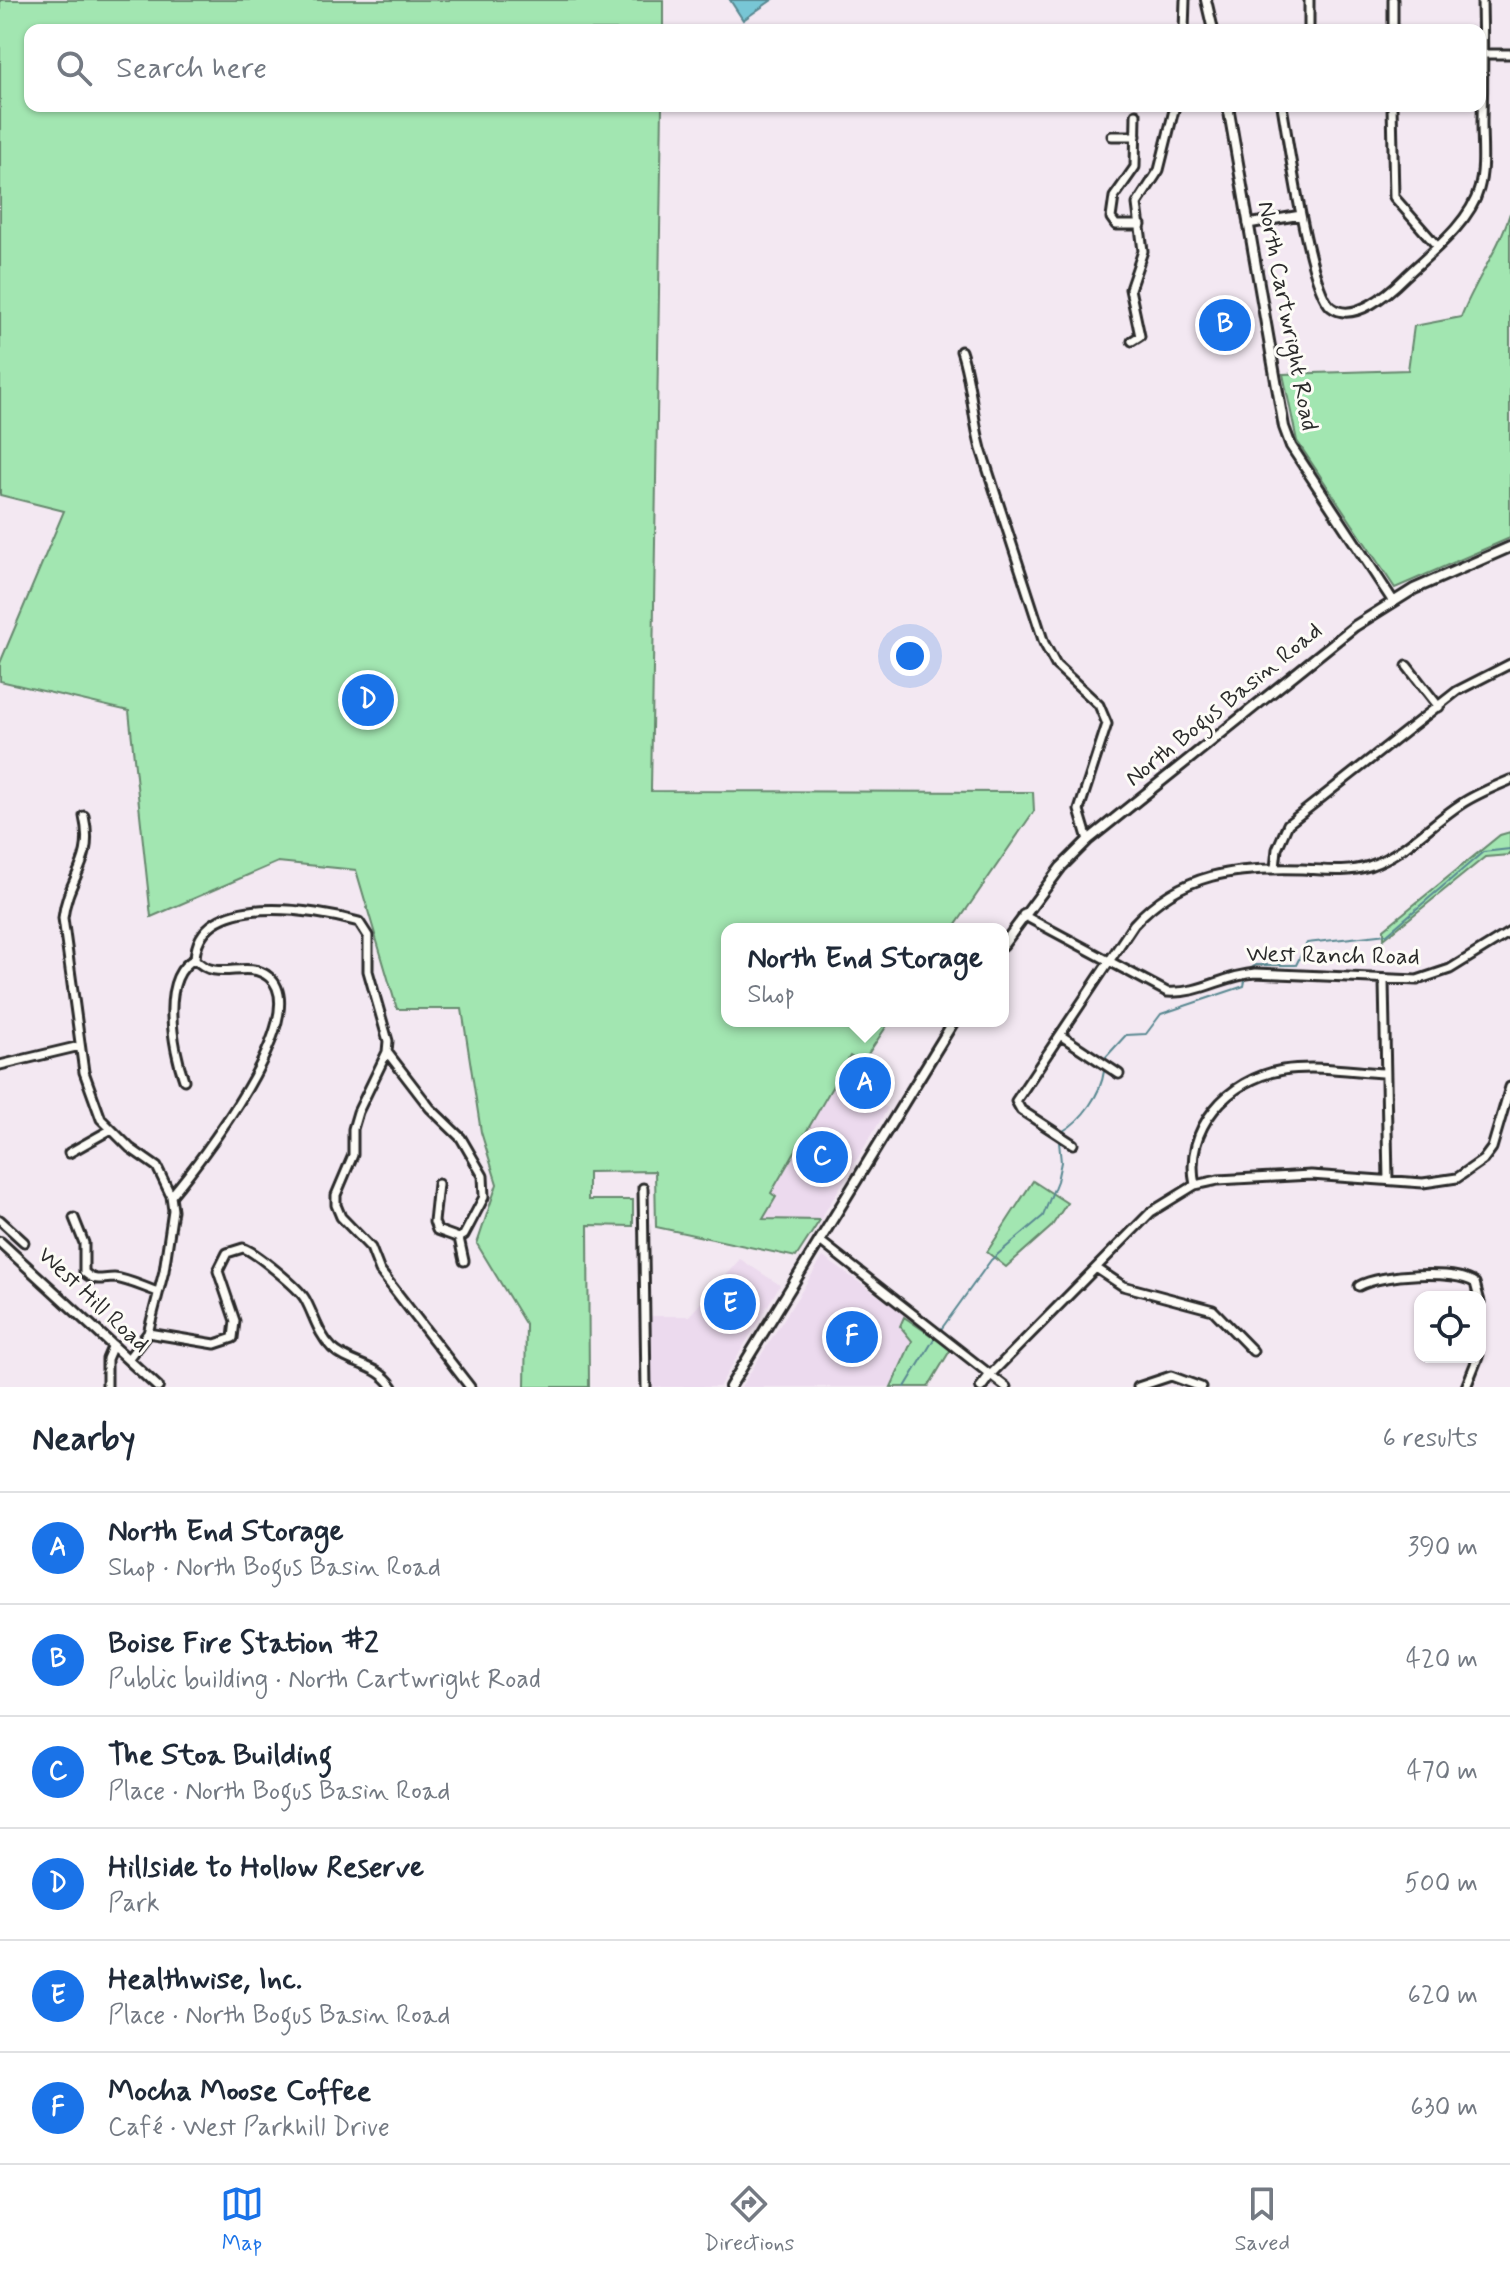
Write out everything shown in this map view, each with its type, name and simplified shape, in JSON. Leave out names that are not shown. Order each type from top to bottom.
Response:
[{"type":"street","points":[[1184,24],[1185,0]]},
{"type":"street","points":[[1206,0],[1212,24]]},
{"type":"street","points":[[1309,0],[1309,24]]},
{"type":"street","points":[[1393,0],[1393,24]]},
{"type":"street","points":[[1482,0],[1482,24]]},
{"type":"street","points":[[1486,54],[1510,54]]},
{"type":"street","points":[[1132,341],[1140,336],[1130,289],[1143,251],[1137,204],[1159,170],[1174,112]]},
{"type":"street","name":"North Cartwright Road","points":[[1229,112],[1284,427],[1291,446],[1393,601]]},
{"type":"street","points":[[1283,112],[1309,253],[1331,307],[1348,310],[1375,302],[1437,246],[1471,207],[1481,184],[1482,112]]},
{"type":"street","points":[[1392,112],[1394,197],[1437,246]]},
{"type":"street","points":[[1136,114],[1135,167],[1114,197],[1111,218],[1116,225],[1141,225]]},
{"type":"street","points":[[1112,136],[1136,136]]},
{"type":"street","points":[[1248,224],[1301,215]]},
{"type":"street","points":[[961,351],[973,386],[975,427],[981,449],[1044,643],[1056,665],[1104,712],[1107,724],[1104,740],[1079,810],[1088,840]]},
{"type":"street","name":"North Bogus Basin Road","points":[[1009,936],[1023,915],[1088,840],[1284,681],[1393,601],[1453,570],[1510,547]]},
{"type":"street","points":[[1275,868],[1277,849],[1288,824],[1457,691],[1510,664]]},
{"type":"street","points":[[1407,666],[1439,707]]},
{"type":"street","points":[[1073,1144],[1016,1105],[1143,914],[1174,892],[1229,870],[1345,871],[1381,861],[1464,802],[1510,780]]},
{"type":"street","points":[[84,816],[87,856],[68,896],[63,918],[84,1072],[101,1119],[110,1130],[157,1167],[171,1196],[171,1239],[148,1333],[128,1359]]},
{"type":"street","points":[[184,1080],[174,1053],[174,990],[177,974],[195,959],[200,940],[207,931],[230,915],[259,908],[359,922],[368,936],[368,971],[388,1033],[387,1052],[358,1112],[353,1129],[350,1165],[336,1195],[336,1205],[341,1217],[371,1248],[380,1271],[470,1387]]},
{"type":"street","name":"West Ranch Road","points":[[1023,915],[1167,992],[1201,991],[1238,974],[1255,973],[1384,981],[1434,977],[1510,932]]},
{"type":"street","points":[[171,1196],[196,1166],[259,1070],[280,1005],[276,985],[269,977],[247,969],[212,972],[195,959]]},
{"type":"street","points":[[1384,981],[1383,1073],[1388,1180]]},
{"type":"street","points":[[730,1387],[950,1027]]},
{"type":"street","points":[[1060,1035],[1119,1074]]},
{"type":"street","points":[[0,1065],[80,1046]]},
{"type":"street","points":[[387,1052],[430,1108],[461,1138],[483,1176],[484,1197],[464,1235],[459,1238]]},
{"type":"street","points":[[1195,1185],[1192,1162],[1200,1128],[1216,1106],[1237,1089],[1260,1076],[1283,1070],[1383,1073]]},
{"type":"street","points":[[981,1387],[1151,1212],[1195,1185],[1280,1175],[1440,1183],[1472,1169],[1492,1148],[1510,1087]]},
{"type":"street","points":[[69,1153],[110,1130]]},
{"type":"street","points":[[438,1184],[434,1222],[437,1230],[459,1238]]},
{"type":"street","points":[[643,1188],[646,1387]]},
{"type":"street","points":[[74,1218],[84,1243],[84,1272],[97,1281],[115,1278],[158,1292]]},
{"type":"street","points":[[0,1220],[24,1242]]},
{"type":"street","points":[[459,1238],[464,1261]]},
{"type":"street","points":[[820,1241],[1006,1387]]},
{"type":"street","name":"West Hill Road","points":[[0,1242],[158,1387]]},
{"type":"street","points":[[148,1333],[215,1344],[233,1338],[235,1321],[218,1271],[227,1253],[243,1248],[256,1254],[300,1292],[318,1329],[334,1350],[378,1369],[393,1387]]},
{"type":"street","points":[[1096,1268],[1123,1286],[1213,1310],[1253,1351]]},
{"type":"street","points":[[1359,1286],[1382,1277],[1459,1275],[1475,1283],[1477,1291]]},
{"type":"street","points":[[107,1387],[107,1359],[113,1345]]},
{"type":"street","points":[[1466,1387],[1476,1363]]},
{"type":"street","points":[[1138,1387],[1171,1376],[1201,1387]]},
{"type":"shaded area","points":[[836,1080],[888,1108],[820,1220],[762,1219],[776,1197],[771,1193]]},
{"type":"shaded area","points":[[823,1257],[922,1326],[891,1387],[741,1387]]},
{"type":"shaded area","points":[[740,1259],[780,1285],[719,1387],[652,1387],[649,1370],[651,1316],[689,1316]]},
{"type":"green space","points":[[0,0],[663,0],[663,24],[24,24],[24,112],[662,112],[651,791],[1033,792],[1034,811],[957,923],[721,923],[721,1027],[886,1027],[862,1063],[850,1056],[771,1193],[776,1197],[763,1219],[820,1220],[796,1257],[656,1227],[655,1171],[588,1172],[588,1200],[633,1200],[633,1226],[588,1225],[589,1387],[525,1387],[526,1325],[477,1244],[497,1184],[481,1132],[462,1009],[397,1009],[356,870],[278,862],[151,917],[129,711],[0,681],[0,663],[64,511],[0,495]]},
{"type":"green space","points":[[1510,213],[1510,538],[1395,588],[1297,441],[1283,374],[1408,370],[1414,326],[1461,317]]},
{"type":"green space","points":[[1510,832],[1510,855],[1485,857],[1384,939],[1384,929],[1500,835]]},
{"type":"green space","points":[[1033,1181],[1067,1203],[1051,1227],[1006,1267],[987,1252]]},
{"type":"green space","points":[[904,1317],[951,1349],[928,1387],[891,1387],[912,1341],[900,1326]]},
{"type":"water","points":[[730,0],[772,0],[743,20]]},
{"type":"waterway","points":[[1248,970],[1256,965],[1296,965],[1307,943],[1387,934],[1483,852],[1510,849]]},
{"type":"waterway","points":[[1105,1058],[1126,1035],[1146,1034],[1161,1014],[1244,986],[1245,981]]},
{"type":"waterway","points":[[1063,1131],[1090,1106],[1104,1071]]},
{"type":"waterway","points":[[942,1328],[991,1260],[1043,1216],[1057,1181],[1061,1162],[1059,1142]]},
{"type":"waterway","points":[[905,1387],[934,1339]]},
{"type":"place","name":"Boise Fire Station #2","points":[[1225,325]]},
{"type":"place","name":"Hillside to Hollow Reserve","points":[[368,700]]},
{"type":"place","name":"North End Storage","points":[[865,1083]]},
{"type":"place","name":"The Stoa Building","points":[[822,1157]]},
{"type":"place","name":"Healthwise, Inc.","points":[[730,1304]]},
{"type":"place","name":"Mocha Moose Coffee","points":[[852,1337]]}]
